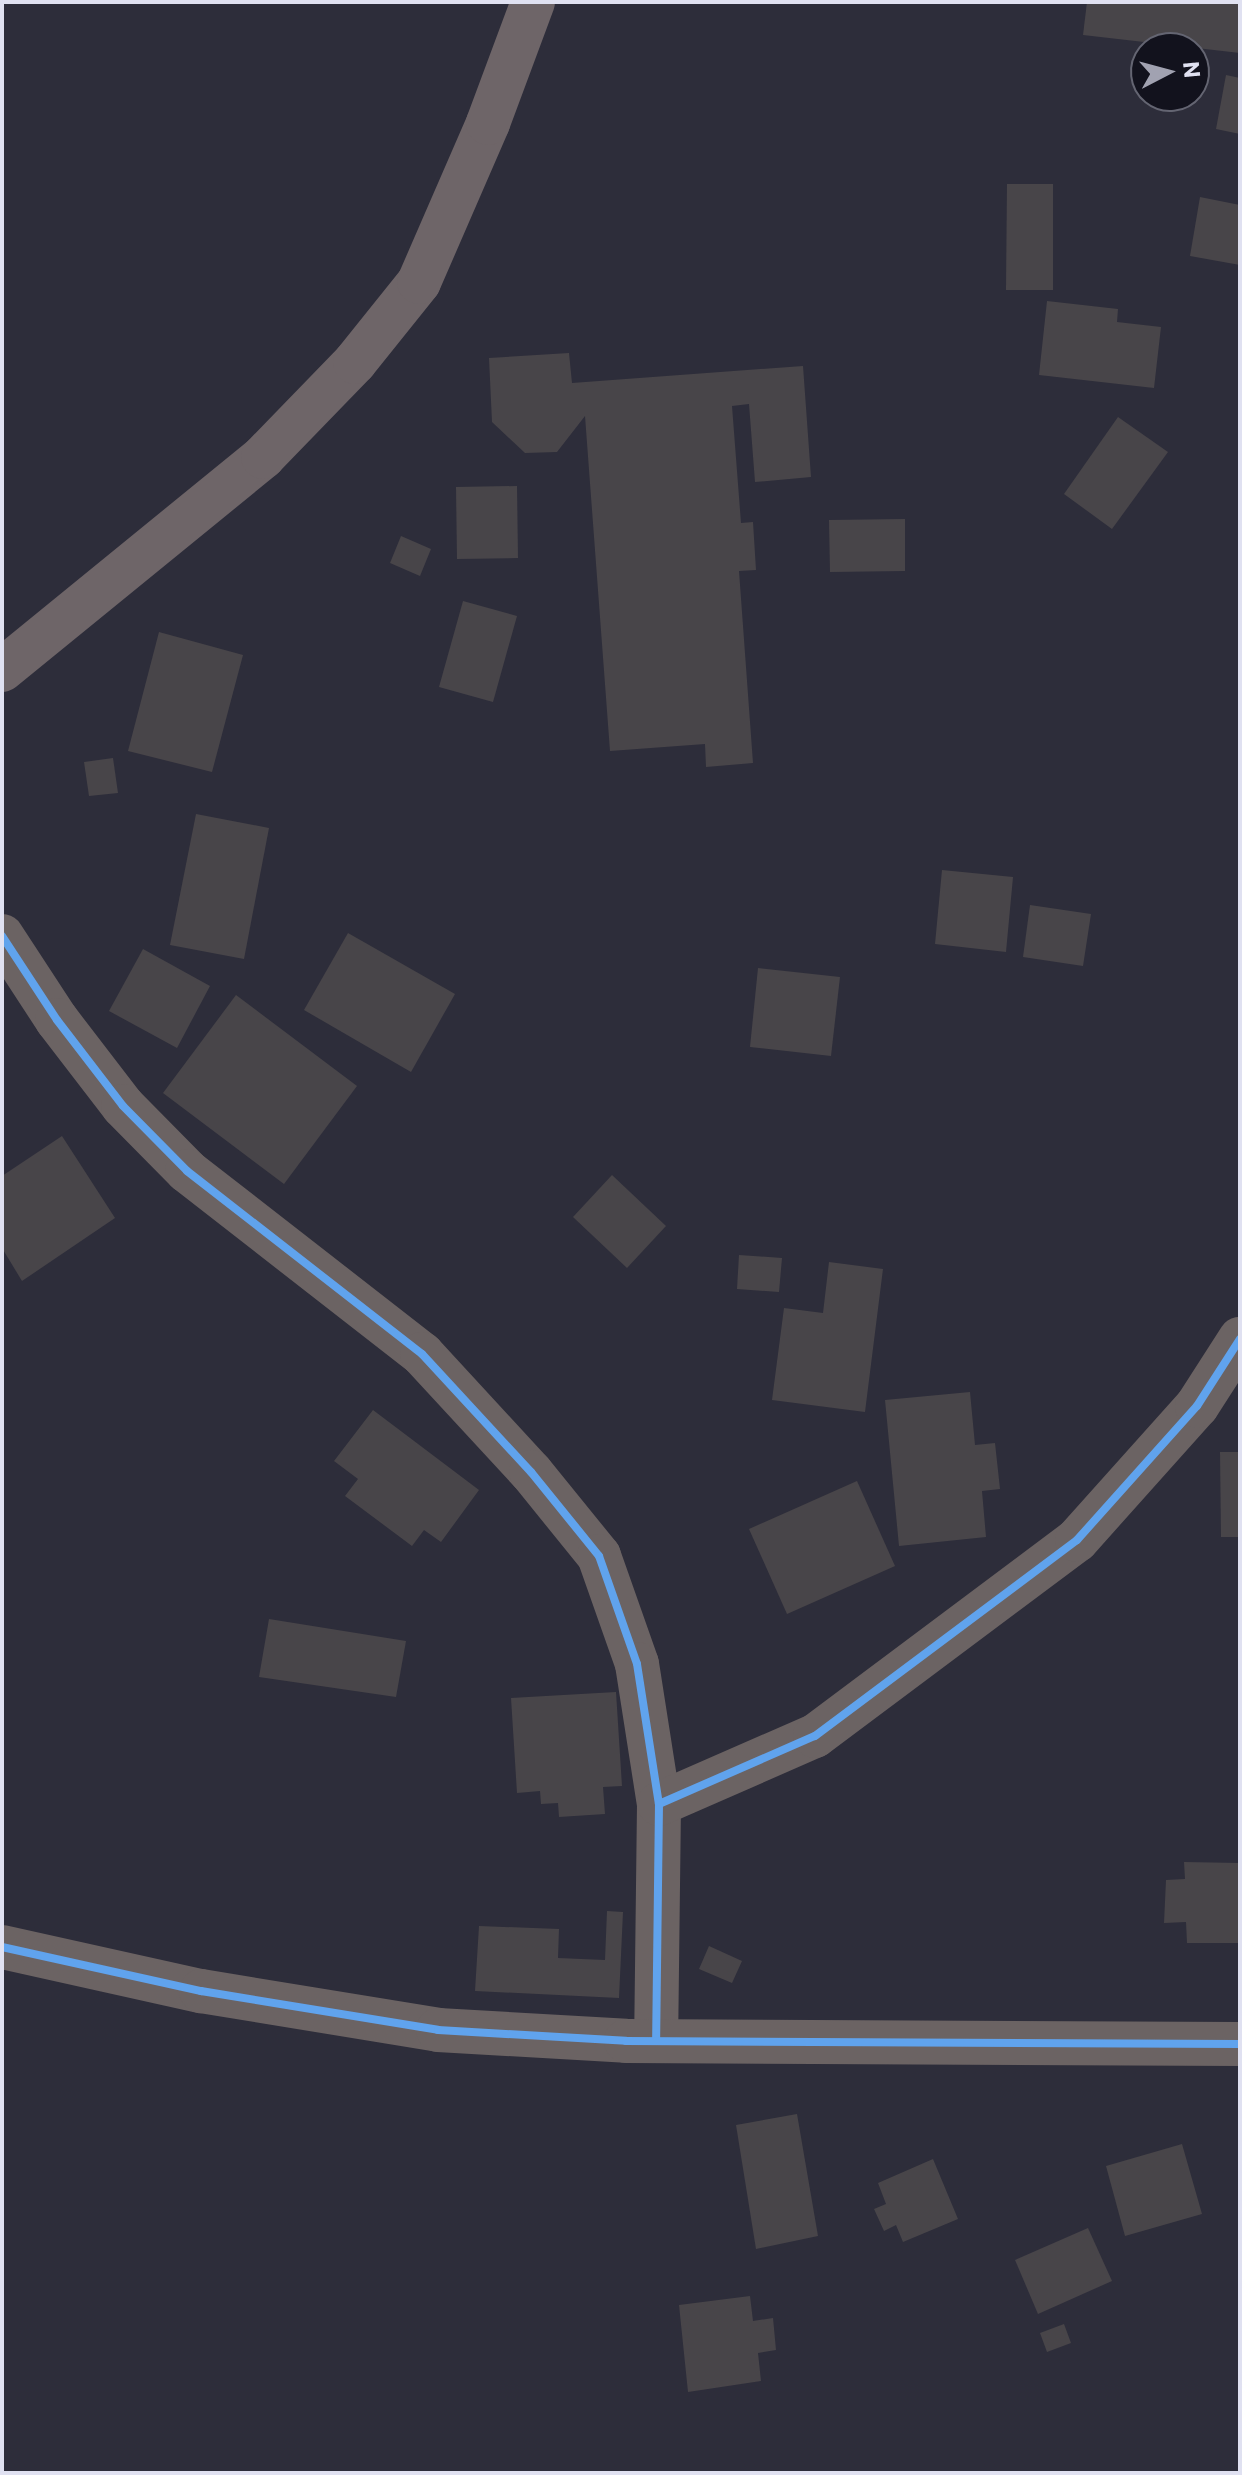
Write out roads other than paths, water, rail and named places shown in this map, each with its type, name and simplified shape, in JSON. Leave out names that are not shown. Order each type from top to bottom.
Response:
[{"type":"main road","points":[[2,670],[263,457],[355,362],[419,282],[488,123],[533,2]]},
{"type":"street","points":[[2,936],[57,1020],[123,1106],[187,1171],[422,1354],[531,1472],[599,1556],[637,1664],[659,1804],[656,2041]]},
{"type":"street","points":[[659,1804],[815,1736],[1077,1540],[1197,1406],[1240,1339]]},
{"type":"street","points":[[2,1947],[201,1991],[438,2030],[656,2041],[1240,2044]]}]
